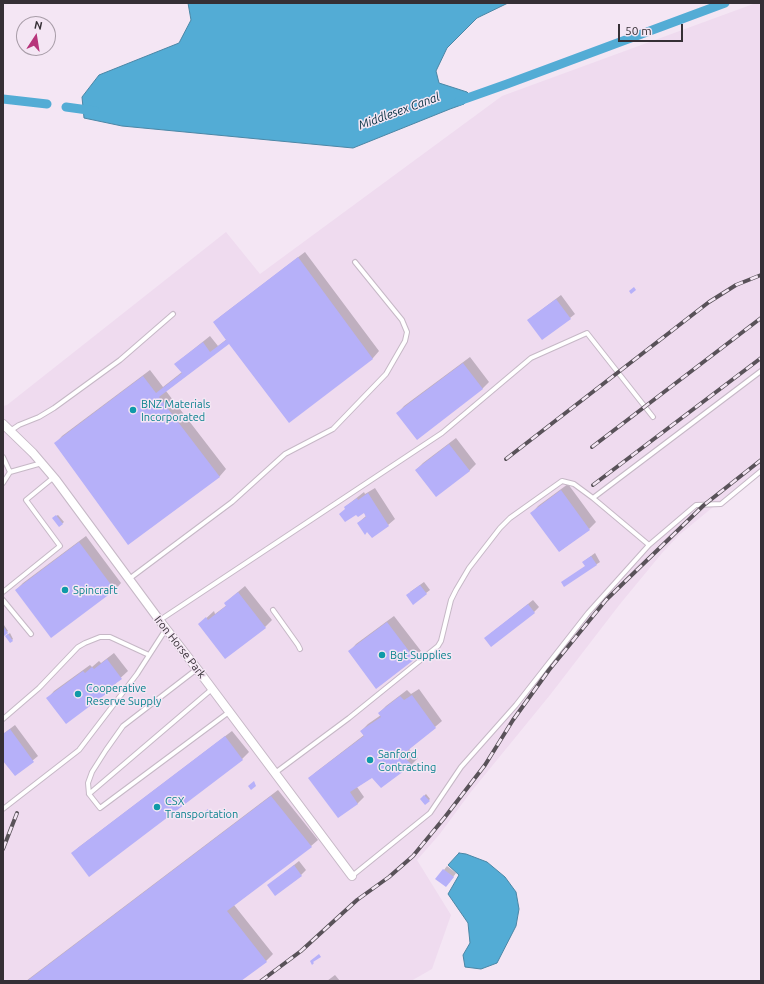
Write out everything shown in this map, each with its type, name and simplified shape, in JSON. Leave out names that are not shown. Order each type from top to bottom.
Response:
[{"type":"street","name":"Iron Horse Park","points":[[3,424],[54,477],[160,621],[212,688],[352,876]]},
{"type":"lane","points":[[129,579],[232,502],[285,454],[333,429],[386,374],[405,341],[407,332],[402,320],[356,262]]},
{"type":"lane","points":[[10,431],[54,408],[120,360],[173,314]]},
{"type":"lane","points":[[160,621],[442,433],[531,358],[587,333],[653,417]]},
{"type":"lane","points":[[593,498],[761,370]]},
{"type":"lane","points":[[3,457],[10,472]]},
{"type":"lane","points":[[3,483],[10,472],[42,463]]},
{"type":"lane","points":[[352,876],[430,814],[461,767],[516,705],[588,612],[649,545],[696,505],[721,504],[761,471]]},
{"type":"lane","points":[[3,592],[60,546],[26,500],[54,477]]},
{"type":"lane","points":[[275,773],[349,718],[438,646],[443,634],[451,600],[469,568],[500,528],[510,518],[562,481],[574,484],[649,545]]},
{"type":"lane","points":[[3,600],[31,634]]},
{"type":"lane","points":[[273,610],[300,649]]},
{"type":"lane","points":[[3,808],[79,750],[137,674],[166,629]]},
{"type":"lane","points":[[3,719],[39,688],[78,647],[85,643],[100,637],[110,637],[149,655]]},
{"type":"lane","points":[[197,669],[123,726],[92,772],[88,783],[89,794],[100,808],[230,712]]},
{"type":"lane","points":[[89,794],[212,688]]},
{"type":"shaded area","points":[[756,3],[761,3],[761,473],[746,480],[679,535],[662,553],[620,604],[550,695],[470,793],[439,835],[417,860],[451,915],[432,969],[411,981],[3,981],[3,406],[7,405],[226,232],[260,274],[502,96]]},
{"type":"water","points":[[188,3],[508,3],[477,18],[447,48],[436,71],[439,83],[467,92],[471,96],[464,104],[353,148],[122,126],[84,118],[82,97],[99,75],[179,43],[191,20]]},
{"type":"water","points":[[459,853],[487,862],[505,877],[516,892],[519,909],[516,926],[497,963],[481,969],[465,967],[463,955],[470,943],[468,923],[448,894],[459,875],[448,865]]},
{"type":"building","name":"BNZ Materials Incorporated","points":[[298,257],[373,359],[289,423],[229,344],[159,397],[220,477],[128,545],[54,443],[143,376],[156,393],[182,373],[174,364],[203,342],[210,352],[226,340],[213,322]]},
{"type":"building","points":[[634,287],[636,290],[631,294],[629,291]]},
{"type":"building","points":[[556,299],[571,319],[542,340],[527,320]]},
{"type":"building","points":[[463,363],[483,389],[417,440],[396,413]]},
{"type":"building","points":[[449,444],[470,471],[436,497],[415,470]]},
{"type":"building","points":[[561,490],[590,530],[559,552],[530,513]]},
{"type":"building","points":[[368,493],[389,526],[372,538],[367,532],[365,535],[357,523],[366,517],[364,513],[358,517],[356,515],[345,522],[339,514],[345,509],[344,507],[357,498],[358,500]]},
{"type":"building","points":[[56,515],[63,524],[59,527],[52,518]]},
{"type":"building","name":"Spincraft","points":[[79,542],[115,590],[51,638],[15,590]]},
{"type":"building","points":[[591,556],[597,565],[564,587],[561,582],[585,566],[582,562]]},
{"type":"building","points":[[420,585],[427,594],[413,605],[406,595]]},
{"type":"building","points":[[238,592],[266,628],[225,659],[198,624],[206,617],[208,620],[226,606],[224,603]]},
{"type":"building","points":[[528,604],[535,613],[491,647],[484,638]]},
{"type":"building","name":"Bgt Supplies","points":[[387,622],[415,659],[376,689],[348,651]]},
{"type":"building","points":[[3,626],[8,633],[4,636],[3,634]]},
{"type":"building","points":[[8,634],[13,641],[10,643],[5,636]]},
{"type":"building","name":"Cooperative Reserve Supply","points":[[107,659],[122,679],[108,689],[110,691],[66,724],[46,698],[83,671],[85,673],[92,667],[94,669]]},
{"type":"building","name":"Sanford Contracting","points":[[412,695],[436,728],[402,755],[412,765],[381,788],[372,778],[350,792],[358,804],[338,818],[308,778],[364,736],[360,731],[381,717],[378,713],[400,696],[404,700]]},
{"type":"building","points":[[10,729],[34,762],[15,776],[3,761],[3,734]]},
{"type":"building","name":"CSX Transportation","points":[[225,736],[243,760],[89,877],[71,853]]},
{"type":"building","points":[[254,781],[256,786],[251,790],[248,786]]},
{"type":"building","points":[[424,795],[430,801],[425,805],[420,799]]},
{"type":"building","points":[[271,796],[312,847],[227,911],[267,962],[241,981],[27,981]]},
{"type":"building","points":[[208,809],[212,814],[208,817],[204,812]]},
{"type":"building","points":[[294,865],[302,876],[275,896],[267,885]]},
{"type":"building","points":[[443,869],[454,877],[446,887],[435,879]]},
{"type":"building","points":[[319,954],[321,957],[313,962],[314,963],[312,965],[310,961]]},
{"type":"waterway","name":"Middlesex Canal","points":[[459,101],[725,3]]},
{"type":"waterway","name":"Middlesex Canal","points":[[3,99],[47,104]]},
{"type":"waterway","name":"Middlesex Canal","points":[[66,107],[95,111]]},
{"type":"railway","points":[[506,459],[709,302],[736,285],[761,275]]},
{"type":"railway","points":[[592,447],[761,318]]},
{"type":"railway","points":[[593,485],[761,358]]},
{"type":"railway","points":[[261,981],[301,951],[357,900],[389,877],[413,856],[485,765],[513,720],[549,670],[606,600],[704,505],[761,460]]},
{"type":"railway","points":[[3,849],[17,813]]},
{"type":"place","name":"BNZ Materials Incorporated","points":[[133,410]]},
{"type":"place","name":"Spincraft","points":[[65,590]]},
{"type":"place","name":"Bgt Supplies","points":[[382,655]]},
{"type":"place","name":"Cooperative Reserve Supply","points":[[78,694]]},
{"type":"place","name":"Sanford Contracting","points":[[370,760]]},
{"type":"place","name":"CSX Transportation","points":[[157,807]]}]
